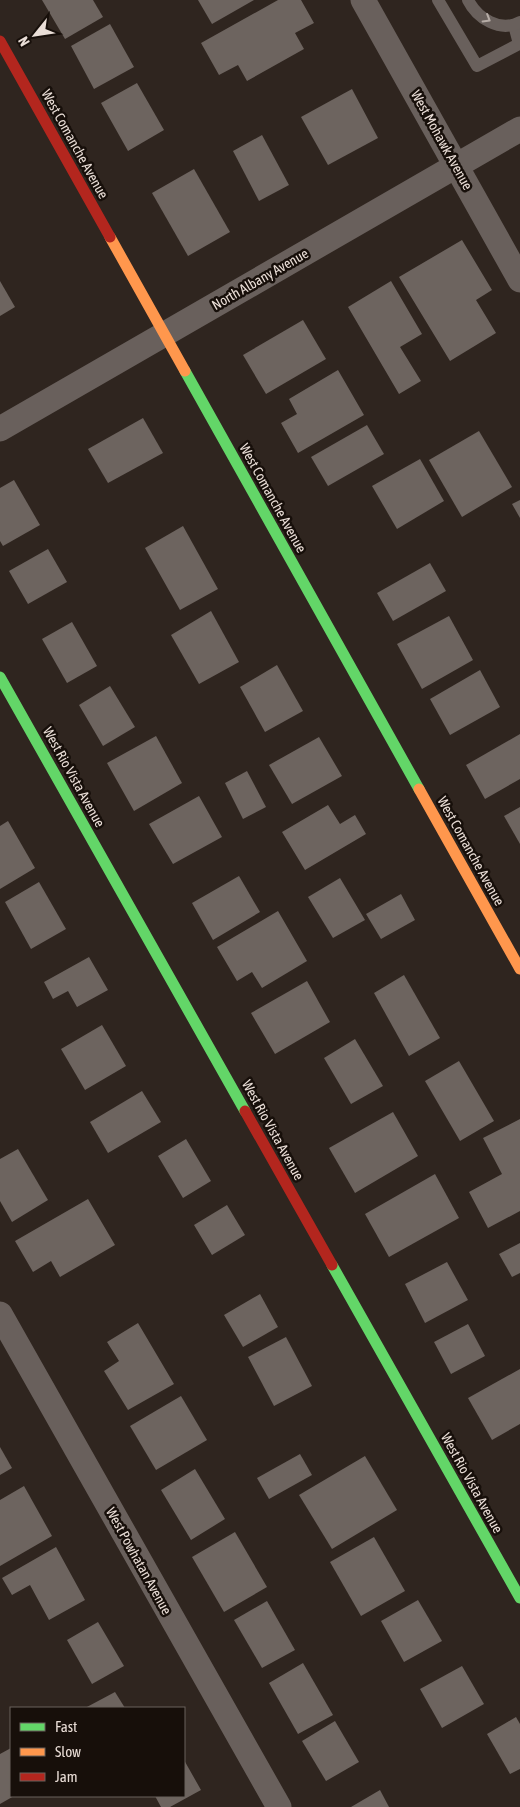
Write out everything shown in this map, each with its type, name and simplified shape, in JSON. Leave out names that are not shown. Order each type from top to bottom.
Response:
[{"type":"street","name":"West Mohawk Avenue","points":[[363,0],[520,280]]},
{"type":"street","name":"West Comanche Avenue","points":[[0,40],[520,969]]},
{"type":"street","name":"North Albany Avenue","points":[[0,429],[520,129]]},
{"type":"street","name":"West Rio Vista Avenue","points":[[0,677],[520,1598]]},
{"type":"street","name":"West Powhatan Avenue","points":[[0,1314],[279,1807]]},
{"type":"lane","points":[[438,0],[477,66],[520,44],[517,24],[501,25],[489,22],[473,10],[468,0]]},
{"type":"building","points":[[42,0],[93,0],[103,17],[65,39]]},
{"type":"building","points":[[198,0],[254,0],[212,24]]},
{"type":"building","points":[[278,0],[301,0],[314,23],[295,33],[304,49],[247,81],[238,65],[219,75],[201,43]]},
{"type":"building","points":[[110,24],[134,67],[94,89],[71,46]]},
{"type":"building","points":[[137,83],[164,130],[128,151],[101,103]]},
{"type":"building","points":[[352,89],[378,138],[328,165],[301,117]]},
{"type":"building","points":[[262,135],[289,185],[259,201],[233,151]]},
{"type":"building","points":[[194,169],[230,232],[188,256],[152,193]]},
{"type":"building","points":[[462,240],[492,290],[476,300],[496,333],[450,361],[399,277]]},
{"type":"building","points":[[0,281],[15,307],[0,316]]},
{"type":"building","points":[[391,281],[422,334],[400,347],[421,381],[399,394],[348,307]]},
{"type":"building","points":[[303,320],[326,359],[266,394],[243,355]]},
{"type":"building","points":[[338,370],[364,415],[298,453],[281,423],[297,414],[289,399]]},
{"type":"building","points":[[143,418],[163,453],[108,483],[88,449]]},
{"type":"building","points":[[367,425],[384,454],[328,486],[311,457]]},
{"type":"building","points":[[479,431],[512,487],[462,517],[429,460]]},
{"type":"building","points":[[420,459],[444,501],[397,529],[372,486]]},
{"type":"building","points":[[14,480],[40,525],[3,546],[0,541],[0,488]]},
{"type":"building","points":[[520,500],[520,518],[512,504]]},
{"type":"building","points":[[183,526],[218,589],[180,610],[145,548]]},
{"type":"building","points":[[48,549],[67,582],[28,604],[9,571]]},
{"type":"building","points":[[430,563],[446,591],[393,621],[377,593]]},
{"type":"building","points":[[211,611],[239,662],[199,684],[171,635]]},
{"type":"building","points":[[449,616],[473,660],[422,689],[397,644]]},
{"type":"building","points":[[72,622],[97,666],[67,683],[42,639]]},
{"type":"building","points":[[277,665],[303,711],[265,732],[240,687]]},
{"type":"building","points":[[480,670],[500,707],[450,735],[430,699]]},
{"type":"building","points":[[110,686],[135,727],[103,746],[79,705]]},
{"type":"building","points":[[520,734],[520,779],[485,799],[466,765]]},
{"type":"building","points":[[156,736],[182,783],[134,811],[107,763]]},
{"type":"building","points":[[319,737],[342,776],[292,804],[269,765]]},
{"type":"building","points":[[247,771],[266,807],[243,819],[225,783]]},
{"type":"building","points":[[199,796],[222,837],[173,864],[149,824]]},
{"type":"building","points":[[328,805],[340,824],[355,815],[366,834],[305,870],[282,832]]},
{"type":"building","points":[[520,807],[520,844],[504,816]]},
{"type":"building","points":[[8,821],[35,868],[0,889],[0,826]]},
{"type":"building","points":[[239,876],[260,912],[213,940],[192,903]]},
{"type":"building","points":[[340,878],[365,920],[333,938],[308,897]]},
{"type":"building","points":[[39,882],[66,929],[31,949],[5,902]]},
{"type":"building","points":[[401,894],[415,920],[381,939],[366,914]]},
{"type":"building","points":[[278,911],[307,961],[262,988],[252,972],[237,981],[217,947]]},
{"type":"building","points":[[89,957],[108,990],[77,1007],[68,991],[53,999],[44,982]]},
{"type":"building","points":[[404,975],[440,1038],[409,1056],[374,993]]},
{"type":"building","points":[[307,981],[330,1022],[275,1054],[251,1013]]},
{"type":"building","points":[[102,1025],[126,1066],[85,1090],[61,1049]]},
{"type":"building","points":[[355,1039],[383,1086],[351,1104],[324,1058]]},
{"type":"building","points":[[459,1061],[494,1121],[460,1141],[425,1081]]},
{"type":"building","points":[[142,1091],[161,1122],[108,1153],[90,1122]]},
{"type":"building","points":[[393,1112],[418,1156],[355,1193],[329,1148]]},
{"type":"building","points":[[520,1119],[520,1211],[488,1228],[469,1192],[502,1174],[483,1138]]},
{"type":"building","points":[[186,1139],[211,1181],[183,1198],[158,1156]]},
{"type":"building","points":[[18,1149],[48,1200],[12,1222],[0,1201],[0,1159]]},
{"type":"building","points":[[435,1174],[459,1218],[389,1257],[365,1214]]},
{"type":"building","points":[[88,1199],[115,1245],[60,1277],[51,1261],[33,1272],[15,1241]]},
{"type":"building","points":[[227,1205],[245,1235],[212,1255],[194,1225]]},
{"type":"building","points":[[520,1243],[520,1273],[512,1277],[499,1254]]},
{"type":"building","points":[[447,1262],[468,1300],[425,1323],[405,1284]]},
{"type":"building","points":[[260,1294],[278,1327],[243,1347],[224,1315]]},
{"type":"building","points":[[138,1323],[174,1384],[128,1410],[104,1371],[119,1361],[107,1342]]},
{"type":"building","points":[[468,1324],[485,1356],[451,1374],[434,1342]]},
{"type":"building","points":[[286,1337],[312,1386],[274,1406],[248,1357]]},
{"type":"building","points":[[520,1369],[520,1424],[492,1440],[468,1398]]},
{"type":"building","points":[[181,1396],[207,1440],[156,1470],[130,1426]]},
{"type":"building","points":[[0,1447],[12,1468],[0,1475]]},
{"type":"building","points":[[300,1454],[312,1475],[269,1499],[257,1478]]},
{"type":"building","points":[[365,1456],[397,1510],[332,1549],[299,1495]]},
{"type":"building","points":[[195,1469],[225,1519],[191,1540],[161,1490]]},
{"type":"building","points":[[24,1486],[52,1536],[0,1566],[0,1500]]},
{"type":"building","points":[[235,1532],[267,1587],[224,1612],[192,1557]]},
{"type":"building","points":[[374,1537],[405,1591],[361,1616],[330,1562]]},
{"type":"building","points":[[56,1547],[85,1600],[49,1620],[30,1585],[12,1595],[2,1578]]},
{"type":"building","points":[[418,1600],[442,1641],[404,1662],[381,1621]]},
{"type":"building","points":[[267,1601],[295,1650],[262,1668],[234,1620]]},
{"type":"building","points":[[98,1622],[124,1666],[92,1684],[67,1640]]},
{"type":"building","points":[[303,1663],[333,1715],[298,1734],[269,1683]]},
{"type":"building","points":[[462,1666],[484,1704],[442,1728],[420,1689]]},
{"type":"building","points":[[115,1692],[124,1707],[87,1707]]},
{"type":"building","points":[[516,1717],[520,1724],[520,1769],[510,1774],[487,1734]]},
{"type":"building","points":[[335,1721],[359,1762],[326,1781],[302,1741]]},
{"type":"building","points":[[10,1749],[10,1797],[12,1797],[0,1804],[0,1754]]},
{"type":"building","points":[[185,1762],[201,1790],[170,1807],[161,1807],[156,1797],[185,1797]]},
{"type":"building","points":[[380,1790],[389,1807],[351,1807]]},
{"type":"traffic: fast","points":[[185,371],[419,789]]},
{"type":"traffic: fast","points":[[0,677],[245,1111]]},
{"type":"traffic: fast","points":[[332,1265],[520,1598]]},
{"type":"traffic: slow","points":[[110,237],[185,371]]},
{"type":"traffic: slow","points":[[419,789],[520,969]]},
{"type":"traffic: jam","points":[[0,41],[110,237]]},
{"type":"traffic: jam","points":[[245,1111],[332,1265]]}]
